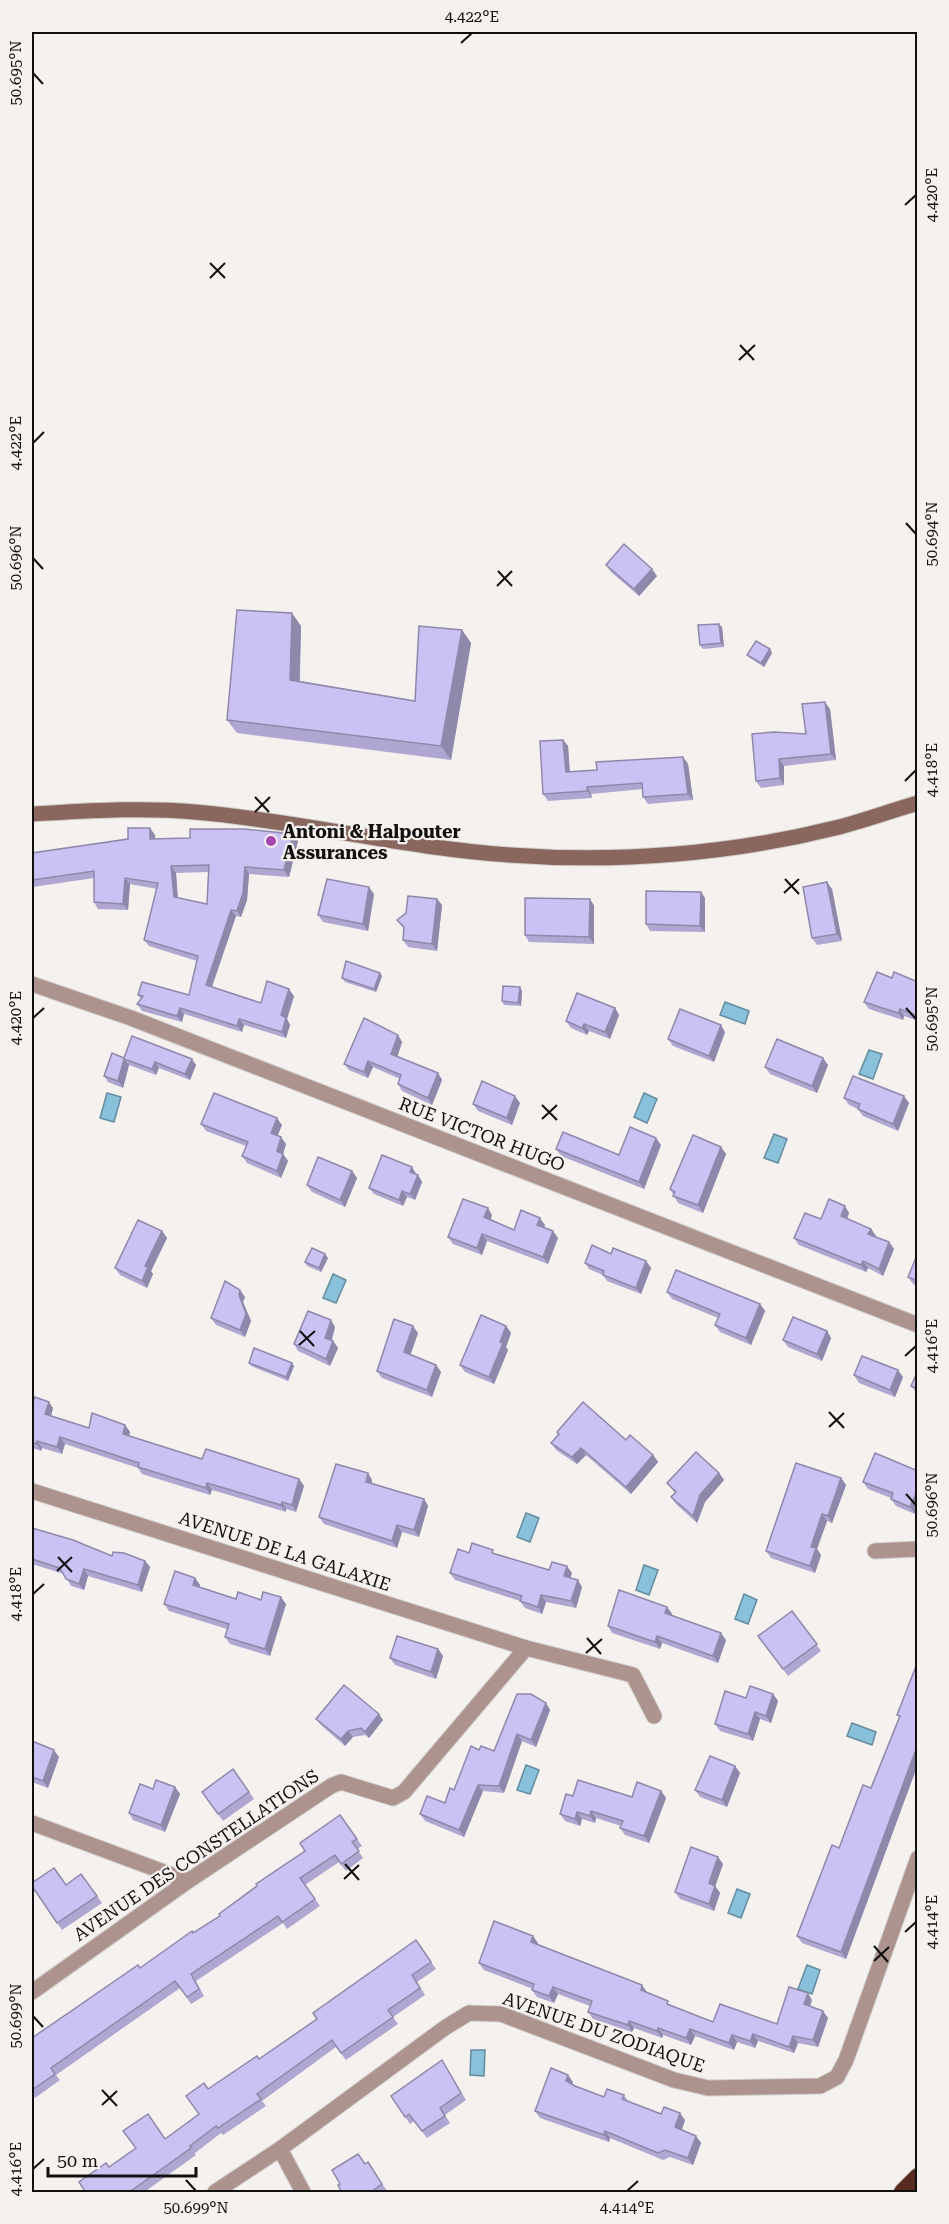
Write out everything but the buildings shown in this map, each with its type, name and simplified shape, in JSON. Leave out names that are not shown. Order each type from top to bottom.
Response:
[{"type":"highway","points":[[903,2193],[918,2177]]},
{"type":"main road","points":[[32,814],[111,810],[194,812],[304,826],[432,848],[513,856],[602,858],[717,849],[834,828],[918,803]]},
{"type":"street","name":"RUE VICTOR HUGO","points":[[32,984],[131,1018],[918,1325]]},
{"type":"street","name":"AVENUE DE LA GALAXIE","points":[[32,1491],[526,1648]]},
{"type":"street","points":[[875,1551],[918,1549]]},
{"type":"street","points":[[526,1648],[633,1675],[654,1716]]},
{"type":"street","name":"AVENUE DES CONSTELLATIONS","points":[[32,1992],[188,1881],[331,1786],[341,1782],[393,1798],[404,1792],[526,1648]]},
{"type":"street","points":[[32,1823],[188,1881]]},
{"type":"street","name":"AVENUE DU ZODIAQUE","points":[[215,2193],[280,2149],[446,2027],[469,2013],[501,2014],[674,2080],[708,2088],[820,2086],[837,2077],[846,2060],[918,1858]]},
{"type":"street","points":[[280,2149],[303,2193]]},
{"type":"water","points":[[725,1002],[749,1011],[745,1024],[720,1015]]},
{"type":"water","points":[[869,1050],[882,1054],[873,1079],[859,1074]]},
{"type":"water","points":[[107,1093],[121,1097],[114,1122],[100,1118]]},
{"type":"water","points":[[644,1093],[657,1099],[647,1123],[634,1117]]},
{"type":"water","points":[[774,1134],[787,1139],[778,1163],[764,1158]]},
{"type":"water","points":[[333,1274],[346,1280],[336,1303],[323,1298]]},
{"type":"water","points":[[526,1513],[539,1518],[530,1542],[517,1537]]},
{"type":"water","points":[[644,1565],[658,1570],[649,1595],[636,1590]]},
{"type":"water","points":[[744,1594],[757,1600],[748,1624],[735,1619]]},
{"type":"water","points":[[852,1723],[876,1732],[872,1745],[847,1736]]},
{"type":"water","points":[[526,1765],[539,1770],[530,1794],[517,1790]]},
{"type":"water","points":[[737,1889],[750,1894],[741,1918],[728,1913]]},
{"type":"water","points":[[807,1965],[820,1970],[812,1994],[798,1989]]},
{"type":"water","points":[[471,2050],[485,2050],[484,2076],[470,2075]]},
{"type":"place","name":"Antoni & Halpouter Assurances","points":[[271,841]]}]
